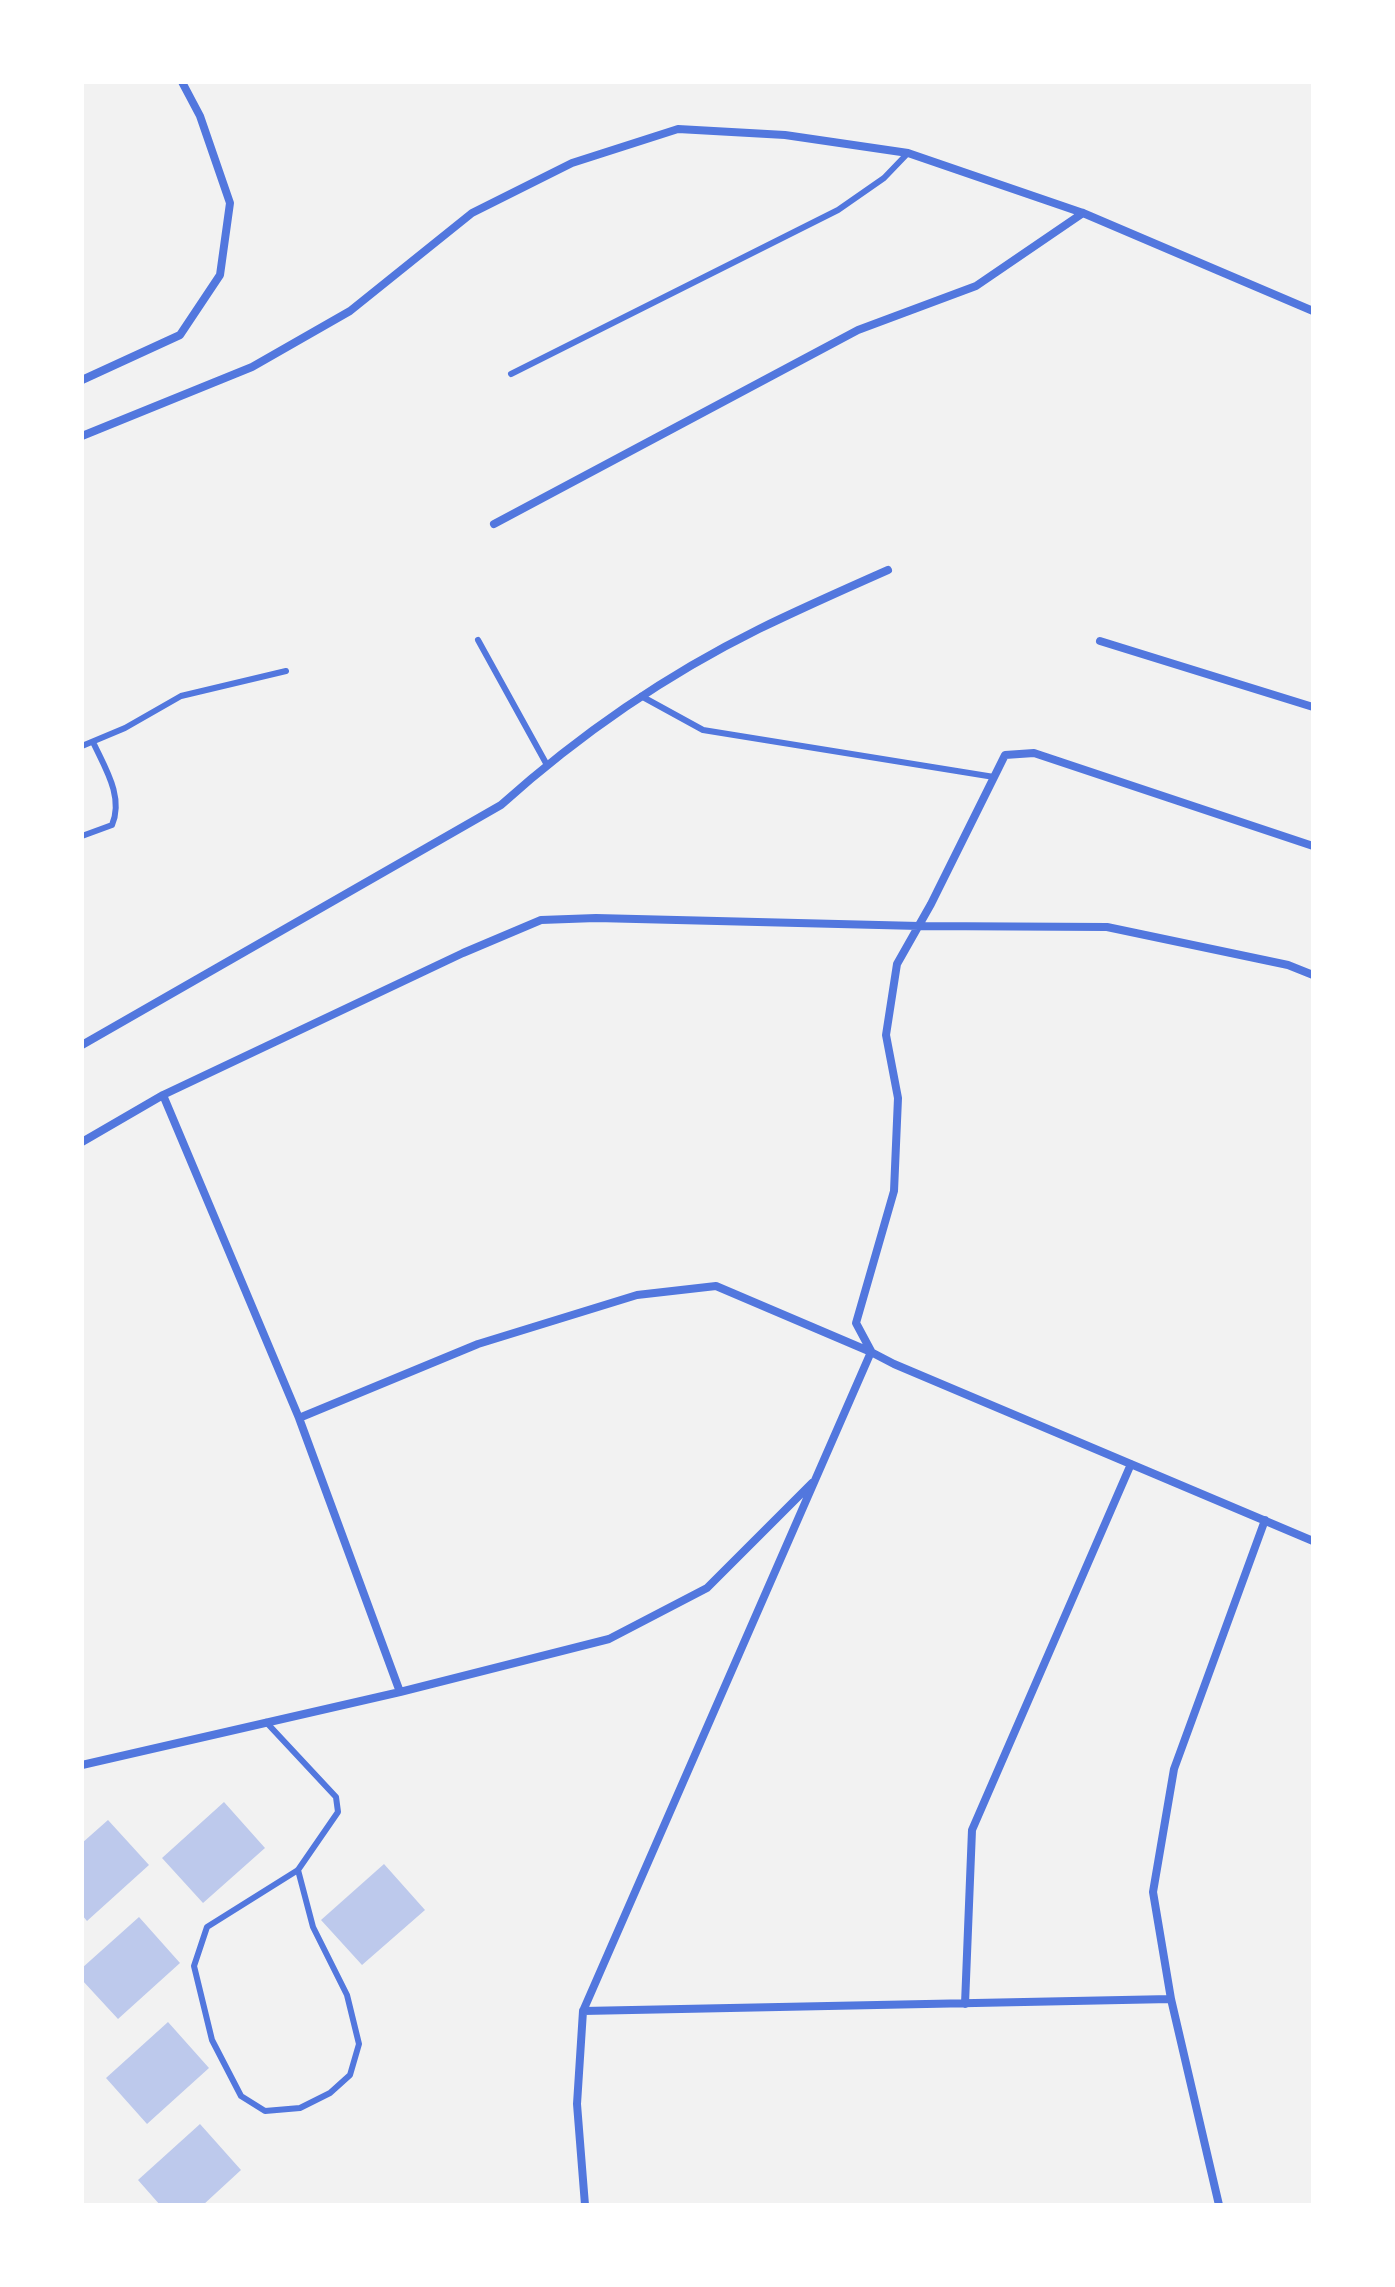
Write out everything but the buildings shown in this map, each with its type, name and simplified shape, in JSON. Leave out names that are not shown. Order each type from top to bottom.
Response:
[{"type":"street","points":[[82,380],[180,335],[220,275],[230,203],[200,116],[182,82]]},
{"type":"street","points":[[82,436],[252,367],[350,311],[472,213],[572,163],[678,129],[785,135],[908,153],[1083,213],[1313,311]]},
{"type":"street","points":[[494,524],[858,330],[976,286],[1083,213]]},
{"type":"street","points":[[82,1045],[501,805],[547,765],[641,696],[758,629],[888,570]]},
{"type":"street","points":[[1100,641],[1313,707]]},
{"type":"street","points":[[871,1352],[856,1323],[894,1191],[898,1098],[886,1035],[897,964],[1005,755],[1034,753],[1313,846]]},
{"type":"street","points":[[82,1142],[163,1095],[463,953],[541,920],[596,918],[1107,927],[1288,965],[1313,975]]},
{"type":"street","points":[[163,1095],[299,1418],[400,1692]]},
{"type":"street","points":[[299,1418],[478,1344],[637,1295],[716,1286],[1313,1541]]},
{"type":"street","points":[[585,2205],[577,2104],[583,2011],[871,1352]]},
{"type":"street","points":[[965,2004],[972,1830],[1131,1464]]},
{"type":"street","points":[[82,1765],[400,1692],[609,1639],[707,1588],[816,1479]]},
{"type":"street","points":[[1219,2205],[1171,1999],[1153,1892],[1174,1769],[1265,1520]]},
{"type":"street","points":[[583,2011],[1171,1999]]},
{"type":"lane","points":[[511,374],[838,210],[884,178],[908,153]]},
{"type":"lane","points":[[478,640],[547,765]]},
{"type":"lane","points":[[82,746],[181,696],[286,671]]},
{"type":"lane","points":[[641,696],[703,730],[994,777]]},
{"type":"lane","points":[[82,836],[112,825],[117,812],[114,788],[93,742]]},
{"type":"lane","points":[[266,1722],[336,1797],[338,1812],[298,1870],[207,1927],[194,1966],[212,2040],[241,2096],[265,2111],[300,2108],[330,2093],[350,2075],[359,2044],[347,1995],[313,1927],[298,1870]]}]
